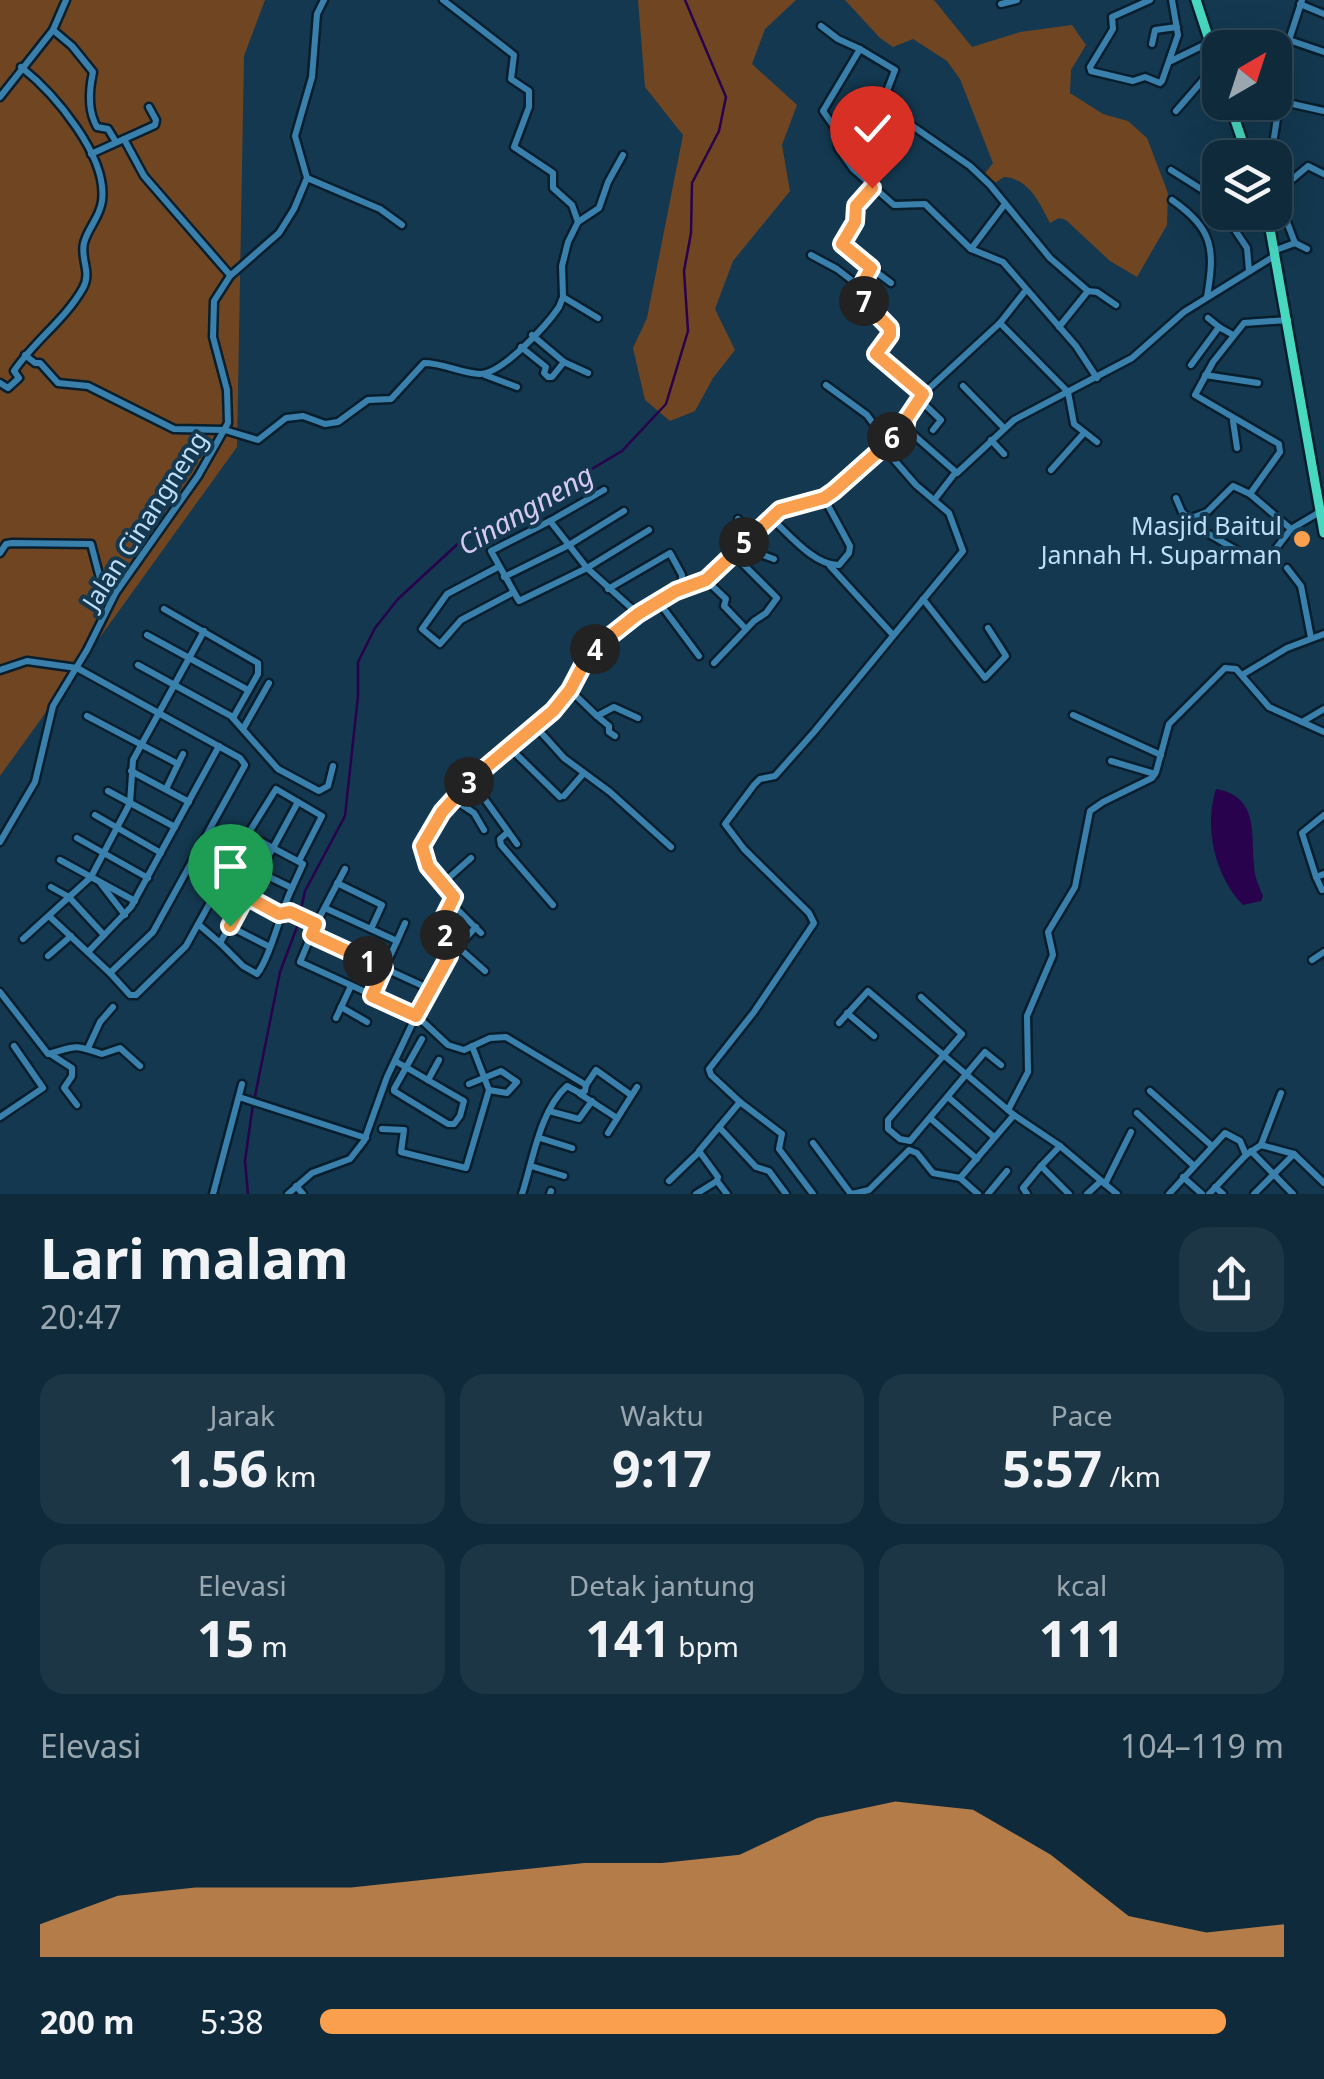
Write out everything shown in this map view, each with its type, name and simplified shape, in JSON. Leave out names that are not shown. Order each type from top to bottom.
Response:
[{"type":"highway","points":[[1196,0],[1206,30]]},
{"type":"highway","points":[[1271,230],[1324,533]]},
{"type":"street","points":[[0,97],[53,30],[66,0]]},
{"type":"street","points":[[324,0],[316,14],[312,78],[295,136],[307,178],[380,209],[402,225]]},
{"type":"street","points":[[443,0],[514,55],[511,79],[529,91],[529,107],[514,147],[553,173],[553,188],[572,205],[578,222]]},
{"type":"street","points":[[1001,4],[1017,0]]},
{"type":"street","points":[[1120,0],[1124,10]]},
{"type":"street","points":[[1150,0],[1110,20],[1112,28],[1091,71],[1133,80],[1144,77],[1160,83],[1165,79],[1177,27],[1172,0]]},
{"type":"street","points":[[1292,30],[1301,2],[1324,14]]},
{"type":"street","points":[[821,26],[895,70],[887,91],[898,102],[901,118],[970,166],[1050,258],[1088,291],[1098,292],[1116,305]]},
{"type":"street","points":[[1152,44],[1155,30],[1177,27]]},
{"type":"street","points":[[53,30],[94,72],[89,87],[92,119],[120,140],[144,176],[230,276]]},
{"type":"street","points":[[1292,41],[1324,52]]},
{"type":"street","points":[[1171,61],[1202,46]]},
{"type":"street","points":[[860,48],[823,112],[837,131],[838,148],[870,185],[894,205],[924,204],[971,250],[1001,260],[1097,378]]},
{"type":"street","points":[[0,382],[8,388],[19,378],[14,371],[25,355],[60,319],[83,287],[88,274],[84,242],[99,216],[103,184],[91,154],[52,95],[20,67]]},
{"type":"street","points":[[1176,111],[1202,86]]},
{"type":"street","points":[[1292,104],[1324,111]]},
{"type":"street","points":[[91,154],[155,126],[149,107]]},
{"type":"street","points":[[891,283],[842,244],[855,222],[856,206],[894,155]]},
{"type":"street","points":[[479,374],[496,369],[552,317],[563,298],[564,256],[578,222],[599,208],[608,182],[624,156]]},
{"type":"street","points":[[1292,180],[1308,166],[1324,174]]},
{"type":"street","points":[[1171,170],[1202,190]]},
{"type":"street","name":"Jalan Cinangneng","points":[[0,842],[30,793],[49,716],[118,590],[198,476],[225,430],[229,401],[213,337],[214,301],[230,276],[279,234],[307,178]]},
{"type":"street","points":[[1172,200],[1192,216],[1208,237],[1211,261],[1206,298]]},
{"type":"street","points":[[971,250],[1005,204]]},
{"type":"street","points":[[1235,230],[1247,248],[1249,272]]},
{"type":"street","points":[[1290,230],[1296,243],[1308,249]]},
{"type":"street","points":[[935,500],[955,473],[1026,412],[1146,349],[1172,320],[1296,243]]},
{"type":"street","points":[[811,256],[837,268],[859,286]]},
{"type":"street","points":[[871,268],[857,294],[890,330],[876,354],[941,420],[933,430]]},
{"type":"street","points":[[449,956],[450,946],[441,923],[453,905],[453,892],[428,866],[422,846],[453,799],[537,728],[570,690],[590,652],[658,601],[706,580],[786,506],[824,498],[856,473],[905,428],[921,397],[1000,323],[1026,290]]},
{"type":"street","points":[[1059,327],[1088,291]]},
{"type":"street","points":[[563,298],[598,318]]},
{"type":"street","points":[[1208,318],[1233,335]]},
{"type":"street","points":[[1250,494],[1280,447],[1196,398],[1205,375],[1233,335],[1248,321],[1288,320]]},
{"type":"street","points":[[1000,323],[1068,392],[1072,418],[1096,442]]},
{"type":"street","points":[[1191,364],[1219,327]]},
{"type":"street","points":[[532,336],[564,362],[588,373]]},
{"type":"street","points":[[521,347],[546,368],[544,373],[548,377],[564,362]]},
{"type":"street","points":[[25,355],[39,362],[58,383],[88,386],[170,428],[225,430],[258,440],[286,418],[303,416],[325,424],[338,422],[368,400],[396,396],[417,368],[428,362],[516,387]]},
{"type":"street","points":[[1205,375],[1258,383]]},
{"type":"street","points":[[813,1194],[779,1150],[782,1134],[710,1075],[709,1068],[754,1012],[814,923],[725,824],[760,779],[777,774],[963,551],[952,517],[916,485],[867,415],[826,385]]},
{"type":"street","points":[[964,386],[1004,428]]},
{"type":"street","points":[[1232,420],[1236,448]]},
{"type":"street","points":[[905,428],[955,473]]},
{"type":"street","points":[[1051,470],[1084,433]]},
{"type":"street","points":[[991,440],[1004,454]]},
{"type":"street","points":[[1189,519],[1207,512],[1232,486],[1250,494],[1292,529]]},
{"type":"street","points":[[604,490],[491,551],[519,601],[587,568],[649,530]]},
{"type":"street","points":[[824,498],[850,546],[840,565],[830,565]]},
{"type":"street","points":[[1176,498],[1189,519],[1258,562],[1268,560],[1292,529],[1321,511]]},
{"type":"street","points":[[504,577],[569,546],[624,511]]},
{"type":"street","points":[[770,517],[830,565],[893,636]]},
{"type":"street","points":[[738,519],[753,533]]},
{"type":"street","points":[[550,521],[587,568],[638,614]]},
{"type":"street","points":[[746,540],[774,558]]},
{"type":"street","points":[[0,551],[12,542],[91,544],[102,582],[118,590]]},
{"type":"street","points":[[608,589],[670,553],[682,576],[682,589]]},
{"type":"street","points":[[714,663],[777,600],[777,595],[733,554]]},
{"type":"street","points":[[498,567],[447,594],[422,630],[440,644],[460,620],[512,593]]},
{"type":"street","points":[[1287,568],[1301,586],[1312,638]]},
{"type":"street","points":[[706,580],[746,629]]},
{"type":"street","points":[[922,598],[985,678],[1006,656],[988,628]]},
{"type":"street","points":[[658,601],[699,656]]},
{"type":"street","points":[[164,609],[258,664],[258,674],[233,718]]},
{"type":"street","points":[[22,939],[91,877],[130,803],[131,771],[142,744],[204,631]]},
{"type":"street","points":[[1242,674],[1287,648],[1324,634]]},
{"type":"street","points":[[147,635],[248,690]]},
{"type":"street","points":[[0,670],[27,660],[77,668],[240,758],[245,765],[153,932],[110,973]]},
{"type":"street","points":[[138,664],[233,718],[278,769],[314,789],[328,786],[333,766]]},
{"type":"street","points":[[960,1178],[1011,1113],[1028,1072],[1028,1016],[1054,955],[1048,932],[1075,887],[1090,812],[1146,783],[1155,774],[1169,724],[1219,672],[1231,666],[1269,707],[1324,732]]},
{"type":"street","points":[[243,729],[269,683]]},
{"type":"street","points":[[570,690],[610,726],[609,732],[615,736]]},
{"type":"street","points":[[597,716],[614,706],[638,718]]},
{"type":"street","points":[[1301,722],[1324,709]]},
{"type":"street","points":[[1072,715],[1161,754]]},
{"type":"street","points":[[87,716],[178,764]]},
{"type":"street","points":[[537,728],[558,752],[671,847]]},
{"type":"street","points":[[88,952],[135,901],[219,746]]},
{"type":"street","points":[[511,749],[562,796],[584,773]]},
{"type":"street","points":[[166,789],[183,754]]},
{"type":"street","points":[[1110,761],[1155,774]]},
{"type":"street","points":[[131,771],[189,802]]},
{"type":"street","points":[[471,780],[517,844]]},
{"type":"street","points":[[49,916],[130,995],[136,995],[182,952],[272,790],[322,816],[299,862]]},
{"type":"street","points":[[108,791],[175,827]]},
{"type":"street","points":[[453,799],[474,813],[484,830]]},
{"type":"street","points":[[220,943],[298,802]]},
{"type":"street","points":[[95,815],[162,852]]},
{"type":"street","points":[[1322,890],[1302,832],[1324,815]]},
{"type":"street","points":[[508,832],[501,838],[501,844],[553,904]]},
{"type":"street","points":[[198,924],[242,966],[256,974],[263,965],[279,914],[303,864],[248,834]]},
{"type":"street","points":[[77,838],[148,878]]},
{"type":"street","points":[[444,883],[471,858]]},
{"type":"street","points":[[60,860],[135,901]]},
{"type":"street","points":[[190,867],[279,914],[290,912],[313,922]]},
{"type":"street","points":[[344,868],[325,908],[313,922],[312,935],[300,962],[416,1016],[448,1044],[464,1050],[490,1038],[506,1037],[586,1085]]},
{"type":"street","points":[[260,872],[292,888]]},
{"type":"street","points":[[100,883],[125,915]]},
{"type":"street","points":[[337,883],[382,905],[371,929]]},
{"type":"street","points":[[50,887],[69,897],[104,934]]},
{"type":"street","points":[[288,1194],[312,1173],[350,1158],[366,1138],[416,1016],[449,956],[478,930],[453,905]]},
{"type":"street","points":[[325,908],[397,940]]},
{"type":"street","points":[[372,996],[405,923]]},
{"type":"street","points":[[230,926],[268,946]]},
{"type":"street","points":[[312,935],[423,986]]},
{"type":"street","points":[[48,956],[71,936]]},
{"type":"street","points":[[458,947],[486,971]]},
{"type":"street","points":[[1312,960],[1324,952]]},
{"type":"street","points":[[336,1018],[351,986]]},
{"type":"street","points":[[839,1024],[868,991],[1011,1113],[1060,1146],[1117,1194]]},
{"type":"street","points":[[0,992],[46,1052],[72,1068],[64,1088],[77,1105]]},
{"type":"street","points":[[922,997],[962,1034],[886,1124],[888,1129],[905,1142],[914,1137],[985,1052],[1002,1065]]},
{"type":"street","points":[[341,1007],[366,1022]]},
{"type":"street","points":[[88,1048],[100,1022],[113,1008]]},
{"type":"street","points":[[847,1013],[874,1036]]},
{"type":"street","points":[[395,1061],[406,1068],[464,1101],[454,1124],[394,1091],[406,1068],[422,1039]]},
{"type":"street","points":[[0,1121],[42,1088],[14,1046]]},
{"type":"street","points":[[52,1055],[66,1046],[102,1054],[120,1048],[140,1066]]},
{"type":"street","points":[[382,1129],[404,1130],[400,1155],[466,1168],[489,1090],[472,1046]]},
{"type":"street","points":[[428,1080],[439,1060]]},
{"type":"street","points":[[580,1093],[596,1070],[632,1095]]},
{"type":"street","points":[[470,1084],[504,1072],[517,1082],[510,1092],[489,1090]]},
{"type":"street","points":[[213,1194],[242,1084]]},
{"type":"street","points":[[523,1194],[549,1111],[568,1086],[617,1118]]},
{"type":"street","points":[[608,1132],[637,1086]]},
{"type":"street","points":[[1150,1090],[1212,1146]]},
{"type":"street","points":[[1183,1177],[1205,1194],[1216,1187],[1248,1153],[1261,1145],[1282,1093]]},
{"type":"street","points":[[239,1097],[366,1138]]},
{"type":"street","points":[[948,1097],[994,1136]]},
{"type":"street","points":[[549,1111],[578,1119],[592,1101]]},
{"type":"street","points":[[668,1181],[698,1153],[740,1102]]},
{"type":"street","points":[[1137,1113],[1194,1166]]},
{"type":"street","points":[[930,1118],[977,1159]]},
{"type":"street","points":[[719,1126],[756,1168],[769,1171],[786,1194]]},
{"type":"street","points":[[1087,1194],[1103,1182],[1131,1132]]},
{"type":"street","points":[[1174,1192],[1183,1177],[1228,1132],[1294,1194]]},
{"type":"street","points":[[540,1138],[572,1148]]},
{"type":"street","points":[[814,1143],[852,1194],[868,1190],[906,1150],[917,1153],[933,1173],[960,1178],[978,1194]]},
{"type":"street","points":[[1261,1145],[1294,1154],[1323,1180]]},
{"type":"street","points":[[1027,1194],[1023,1188],[1060,1146]]},
{"type":"street","points":[[698,1153],[716,1172],[717,1181],[727,1194]]},
{"type":"street","points":[[1254,1194],[1294,1154]]},
{"type":"street","points":[[531,1166],[564,1176]]},
{"type":"street","points":[[1041,1166],[1068,1194]]},
{"type":"street","points":[[988,1194],[1006,1171]]},
{"type":"street","points":[[696,1194],[717,1181]]},
{"type":"street","points":[[296,1186],[303,1194]]},
{"type":"street","points":[[1216,1187],[1223,1194]]},
{"type":"shaded area","points":[[0,0],[265,0],[244,56],[237,447],[0,776]]},
{"type":"shaded area","points":[[638,0],[796,0],[765,29],[752,64],[797,105],[782,145],[790,191],[733,261],[715,309],[735,350],[713,378],[695,411],[670,421],[645,400],[633,348],[647,318],[683,135],[645,87]]},
{"type":"shaded area","points":[[845,0],[934,0],[972,47],[1020,32],[1072,25],[1086,45],[1071,70],[1070,93],[1103,114],[1128,121],[1147,138],[1168,193],[1167,225],[1137,277],[1110,261],[1066,220],[1059,218],[1050,223],[1033,193],[1020,182],[1004,177],[995,183],[985,173],[993,163],[960,79],[947,61],[913,39],[893,47]]},
{"type":"shaded area","points":[[1216,789],[1240,799],[1246,808],[1261,901],[1243,905],[1219,865],[1211,819]]},
{"type":"waterway","name":"Cinangneng","points":[[248,1194],[245,1161],[252,1111],[280,972],[305,891],[345,816],[358,662],[375,628],[398,599],[463,539],[513,522],[538,501],[622,451],[666,404],[688,331],[684,271],[691,233],[692,183],[719,131],[726,97],[685,0]]},
{"type":"place","name":"Masjid Baitul Jannah H. Suparman","points":[[1302,539]]},
{"type":"route","points":[[230,926],[246,896],[279,914],[290,912],[316,924],[312,935],[384,968],[372,996],[416,1016],[449,956],[450,946],[441,923],[454,897],[428,866],[422,846],[453,799],[553,711],[570,690],[590,652],[658,601],[706,580],[786,506],[824,498],[834,491],[905,428],[923,394],[876,354],[890,335],[890,328],[857,294],[871,268],[842,244],[855,222],[856,206],[872,188]]}]
